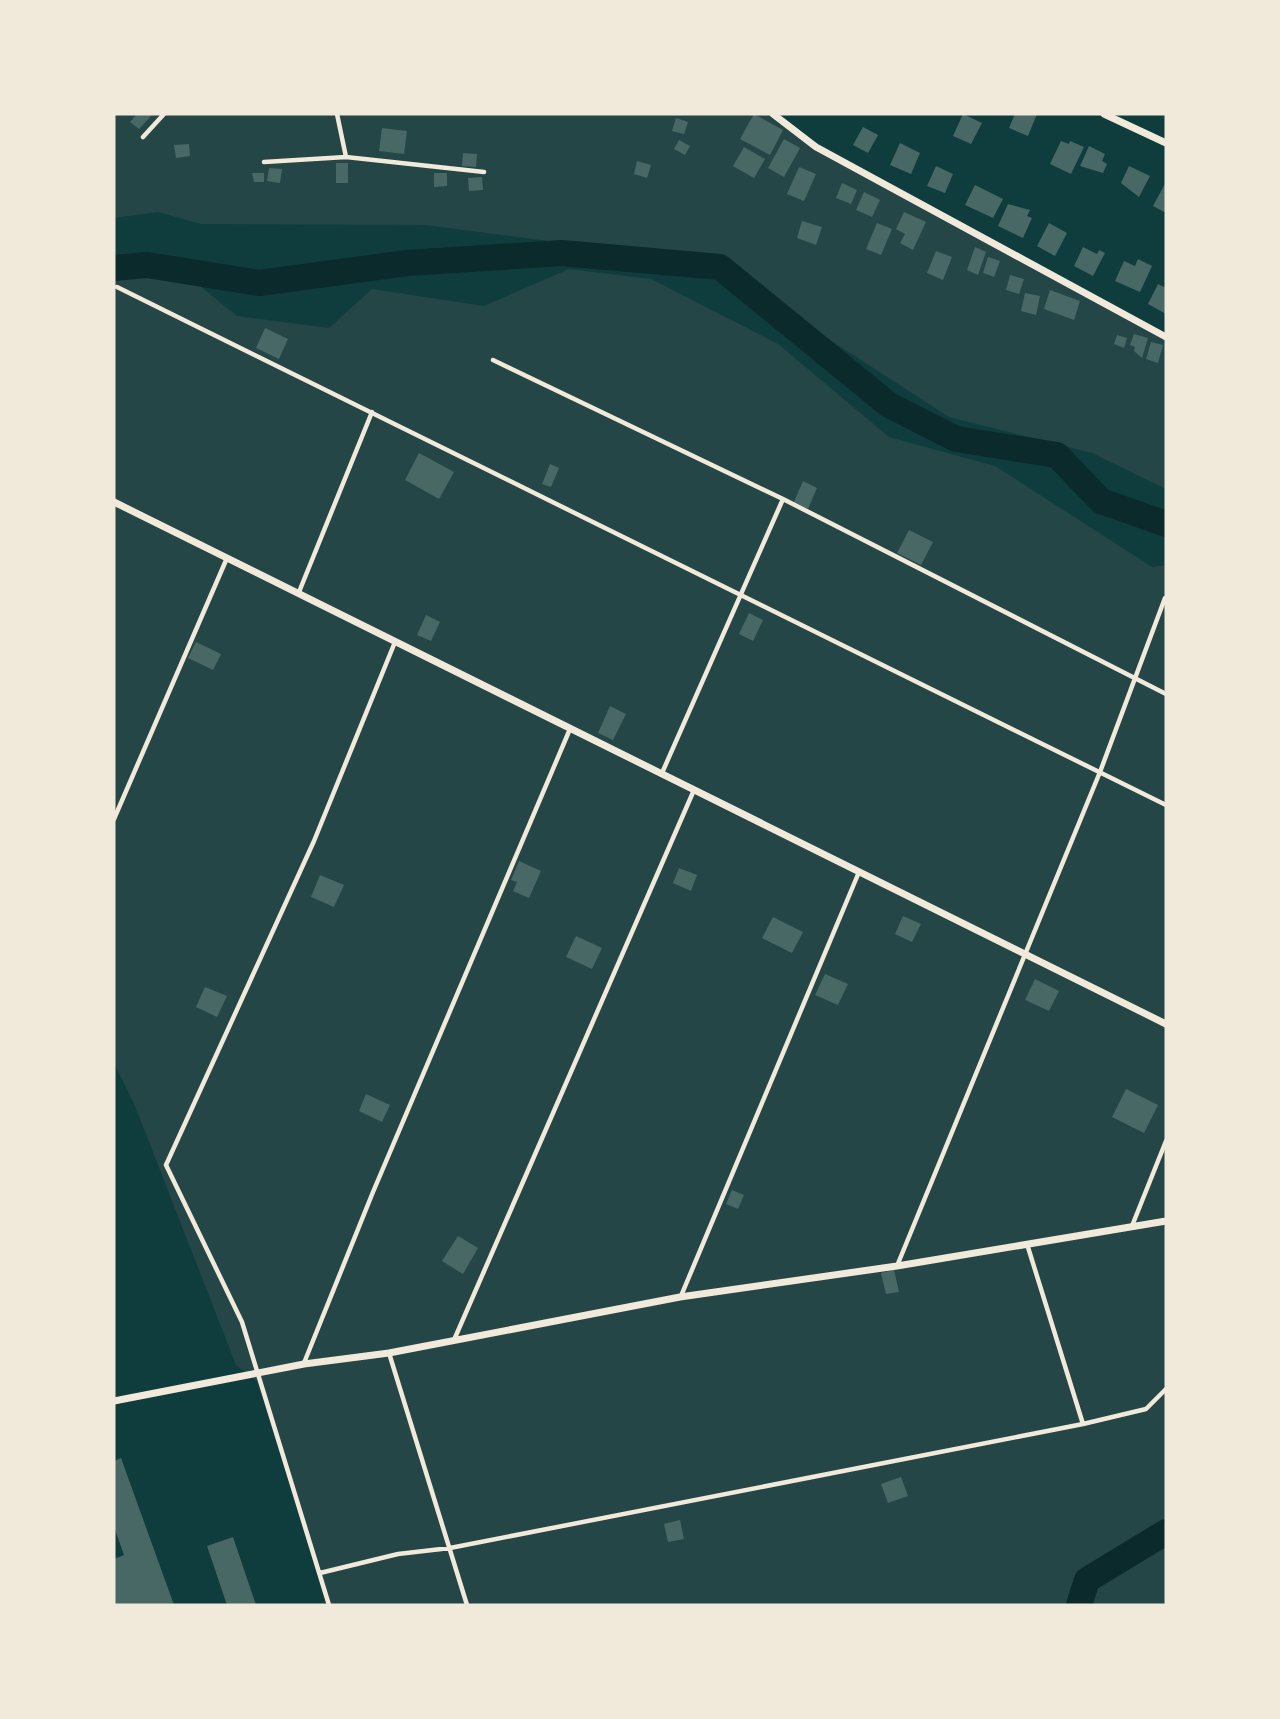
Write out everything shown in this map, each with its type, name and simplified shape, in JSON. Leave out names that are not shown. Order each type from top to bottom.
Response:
[{"type":"street","points":[[773,114],[816,146],[1166,337]]},
{"type":"street","points":[[1105,114],[1166,144]]},
{"type":"street","points":[[114,502],[1166,1024]]},
{"type":"street","points":[[114,1401],[259,1375],[304,1364],[389,1353],[680,1297],[897,1266],[1166,1221]]},
{"type":"lane","points":[[143,137],[164,114]]},
{"type":"lane","points":[[337,114],[346,157]]},
{"type":"lane","points":[[264,162],[346,157],[484,172]]},
{"type":"lane","points":[[117,288],[1166,806]]},
{"type":"lane","points":[[493,360],[782,499],[1166,694]]},
{"type":"lane","points":[[299,592],[372,412]]},
{"type":"lane","points":[[662,773],[742,596],[782,499]]},
{"type":"lane","points":[[114,819],[228,557]]},
{"type":"lane","points":[[897,1266],[1100,772],[1165,598]]},
{"type":"lane","points":[[329,1605],[242,1322],[166,1165],[314,841],[396,640]]},
{"type":"lane","points":[[304,1364],[373,1192],[571,727]]},
{"type":"lane","points":[[453,1340],[694,789]]},
{"type":"lane","points":[[680,1297],[859,871]]},
{"type":"lane","points":[[1132,1226],[1166,1141]]},
{"type":"lane","points":[[1026,1244],[1083,1424]]},
{"type":"lane","points":[[389,1353],[467,1605]]},
{"type":"lane","points":[[320,1573],[398,1554],[450,1548],[1083,1424],[1146,1409],[1166,1389]]},
{"type":"shaded area","points":[[114,114],[768,114],[994,246],[1166,337],[1166,489],[1092,453],[949,417],[710,262],[425,225],[201,224],[158,212],[114,218]]},
{"type":"shaded area","points":[[569,269],[651,279],[778,344],[889,437],[995,466],[1152,567],[1166,565],[1166,1605],[328,1605],[257,1381],[236,1365],[135,1106],[114,1063],[114,272],[180,270],[237,316],[329,328],[372,289],[484,306]]},
{"type":"building","points":[[137,114],[153,114],[139,129],[130,122]]},
{"type":"building","points":[[754,114],[783,130],[770,155],[740,139]]},
{"type":"building","points":[[963,114],[982,123],[971,144],[953,136]]},
{"type":"building","points":[[1015,114],[1037,114],[1028,136],[1009,128]]},
{"type":"building","points":[[676,118],[688,122],[684,134],[672,131]]},
{"type":"building","points":[[863,127],[878,135],[868,153],[853,145]]},
{"type":"building","points":[[382,128],[407,131],[404,154],[379,151]]},
{"type":"building","points":[[784,139],[800,148],[784,177],[768,168]]},
{"type":"building","points":[[679,140],[690,146],[685,155],[674,149]]},
{"type":"building","points":[[1061,141],[1069,144],[1070,141],[1084,147],[1071,174],[1050,164]]},
{"type":"building","points":[[900,143],[920,153],[911,174],[890,165]]},
{"type":"building","points":[[189,144],[190,156],[176,158],[174,145]]},
{"type":"building","points":[[1089,146],[1105,154],[1102,161],[1107,164],[1103,173],[1080,166]]},
{"type":"building","points":[[744,147],[765,159],[754,178],[733,166]]},
{"type":"building","points":[[463,153],[477,154],[476,167],[462,166]]},
{"type":"building","points":[[637,161],[651,165],[647,178],[634,174]]},
{"type":"building","points":[[336,163],[348,163],[348,183],[336,183]]},
{"type":"building","points":[[936,166],[953,174],[945,193],[927,186]]},
{"type":"building","points":[[1129,166],[1150,176],[1139,197],[1121,183]]},
{"type":"building","points":[[799,167],[816,174],[804,201],[787,194]]},
{"type":"building","points":[[269,168],[282,169],[280,183],[267,181]]},
{"type":"building","points":[[252,173],[264,173],[264,182],[254,182]]},
{"type":"building","points":[[434,173],[447,173],[447,186],[434,187]]},
{"type":"building","points":[[482,177],[483,190],[469,191],[468,178]]},
{"type":"building","points":[[1166,182],[1166,213],[1153,206]]},
{"type":"building","points":[[842,183],[857,190],[851,204],[836,198]]},
{"type":"building","points":[[975,185],[1003,199],[993,218],[965,205]]},
{"type":"building","points":[[864,192],[880,200],[872,217],[856,210]]},
{"type":"building","points":[[1008,204],[1030,210],[1027,216],[1032,218],[1023,238],[998,226]]},
{"type":"building","points":[[904,212],[926,222],[913,250],[900,243],[905,234],[896,229]]},
{"type":"building","points":[[802,221],[822,227],[816,245],[797,238]]},
{"type":"building","points":[[877,223],[892,229],[881,255],[866,249]]},
{"type":"building","points":[[1049,223],[1067,233],[1055,256],[1037,246]]},
{"type":"building","points":[[975,247],[986,252],[978,275],[967,270]]},
{"type":"building","points":[[1083,247],[1097,254],[1099,250],[1105,253],[1093,276],[1074,266]]},
{"type":"building","points":[[936,251],[952,257],[943,280],[927,273]]},
{"type":"building","points":[[988,257],[1000,261],[994,277],[983,273]]},
{"type":"building","points":[[1138,259],[1152,266],[1140,292],[1115,281],[1124,261],[1135,266]]},
{"type":"building","points":[[1010,275],[1024,279],[1019,294],[1006,290]]},
{"type":"building","points":[[1158,284],[1166,288],[1166,314],[1148,304]]},
{"type":"building","points":[[1050,290],[1080,301],[1074,320],[1044,309]]},
{"type":"building","points":[[1025,293],[1040,296],[1036,315],[1021,311]]},
{"type":"building","points":[[265,328],[288,339],[279,359],[256,348]]},
{"type":"building","points":[[1134,334],[1148,338],[1142,358],[1134,351],[1135,347],[1130,345]]},
{"type":"building","points":[[1117,335],[1127,338],[1124,348],[1114,344]]},
{"type":"building","points":[[1151,342],[1163,345],[1158,363],[1146,359]]},
{"type":"building","points":[[419,453],[454,472],[439,499],[405,480]]},
{"type":"building","points":[[550,464],[559,468],[551,487],[542,484]]},
{"type":"building","points":[[803,481],[817,488],[808,509],[794,502]]},
{"type":"building","points":[[909,530],[933,542],[921,565],[897,553]]},
{"type":"building","points":[[749,613],[763,620],[753,641],[739,634]]},
{"type":"building","points":[[426,615],[440,622],[431,641],[417,635]]},
{"type":"building","points":[[196,642],[221,654],[213,670],[188,658]]},
{"type":"building","points":[[610,706],[626,714],[613,740],[598,733]]},
{"type":"building","points":[[519,861],[541,871],[529,898],[513,891],[517,882],[511,880]]},
{"type":"building","points":[[679,868],[697,875],[691,891],[673,883]]},
{"type":"building","points":[[320,875],[344,885],[334,907],[311,897]]},
{"type":"building","points":[[903,916],[921,924],[912,942],[895,934]]},
{"type":"building","points":[[773,917],[803,932],[792,953],[762,938]]},
{"type":"building","points":[[576,936],[602,948],[592,969],[566,957]]},
{"type":"building","points":[[825,974],[848,984],[838,1005],[815,995]]},
{"type":"building","points":[[1035,979],[1059,991],[1049,1011],[1025,1000]]},
{"type":"building","points":[[205,987],[227,996],[217,1017],[196,1007]]},
{"type":"building","points":[[1126,1089],[1158,1105],[1144,1133],[1112,1117]]},
{"type":"building","points":[[366,1094],[390,1105],[382,1122],[359,1111]]},
{"type":"building","points":[[732,1190],[744,1195],[738,1209],[726,1204]]},
{"type":"building","points":[[458,1236],[478,1248],[463,1274],[442,1261]]},
{"type":"building","points":[[894,1270],[899,1292],[886,1294],[881,1273]]},
{"type":"building","points":[[121,1458],[174,1605],[114,1605],[114,1559],[124,1555],[114,1527],[114,1461]]},
{"type":"building","points":[[901,1477],[908,1496],[888,1503],[881,1484]]},
{"type":"building","points":[[680,1520],[684,1539],[668,1542],[664,1524]]},
{"type":"building","points":[[233,1537],[256,1605],[227,1605],[207,1546]]},
{"type":"waterway","points":[[114,268],[147,265],[259,283],[407,263],[562,253],[720,267],[889,405],[956,439],[1057,455],[1101,501],[1166,524]]},
{"type":"waterway","points":[[1079,1605],[1087,1580],[1166,1532]]}]
